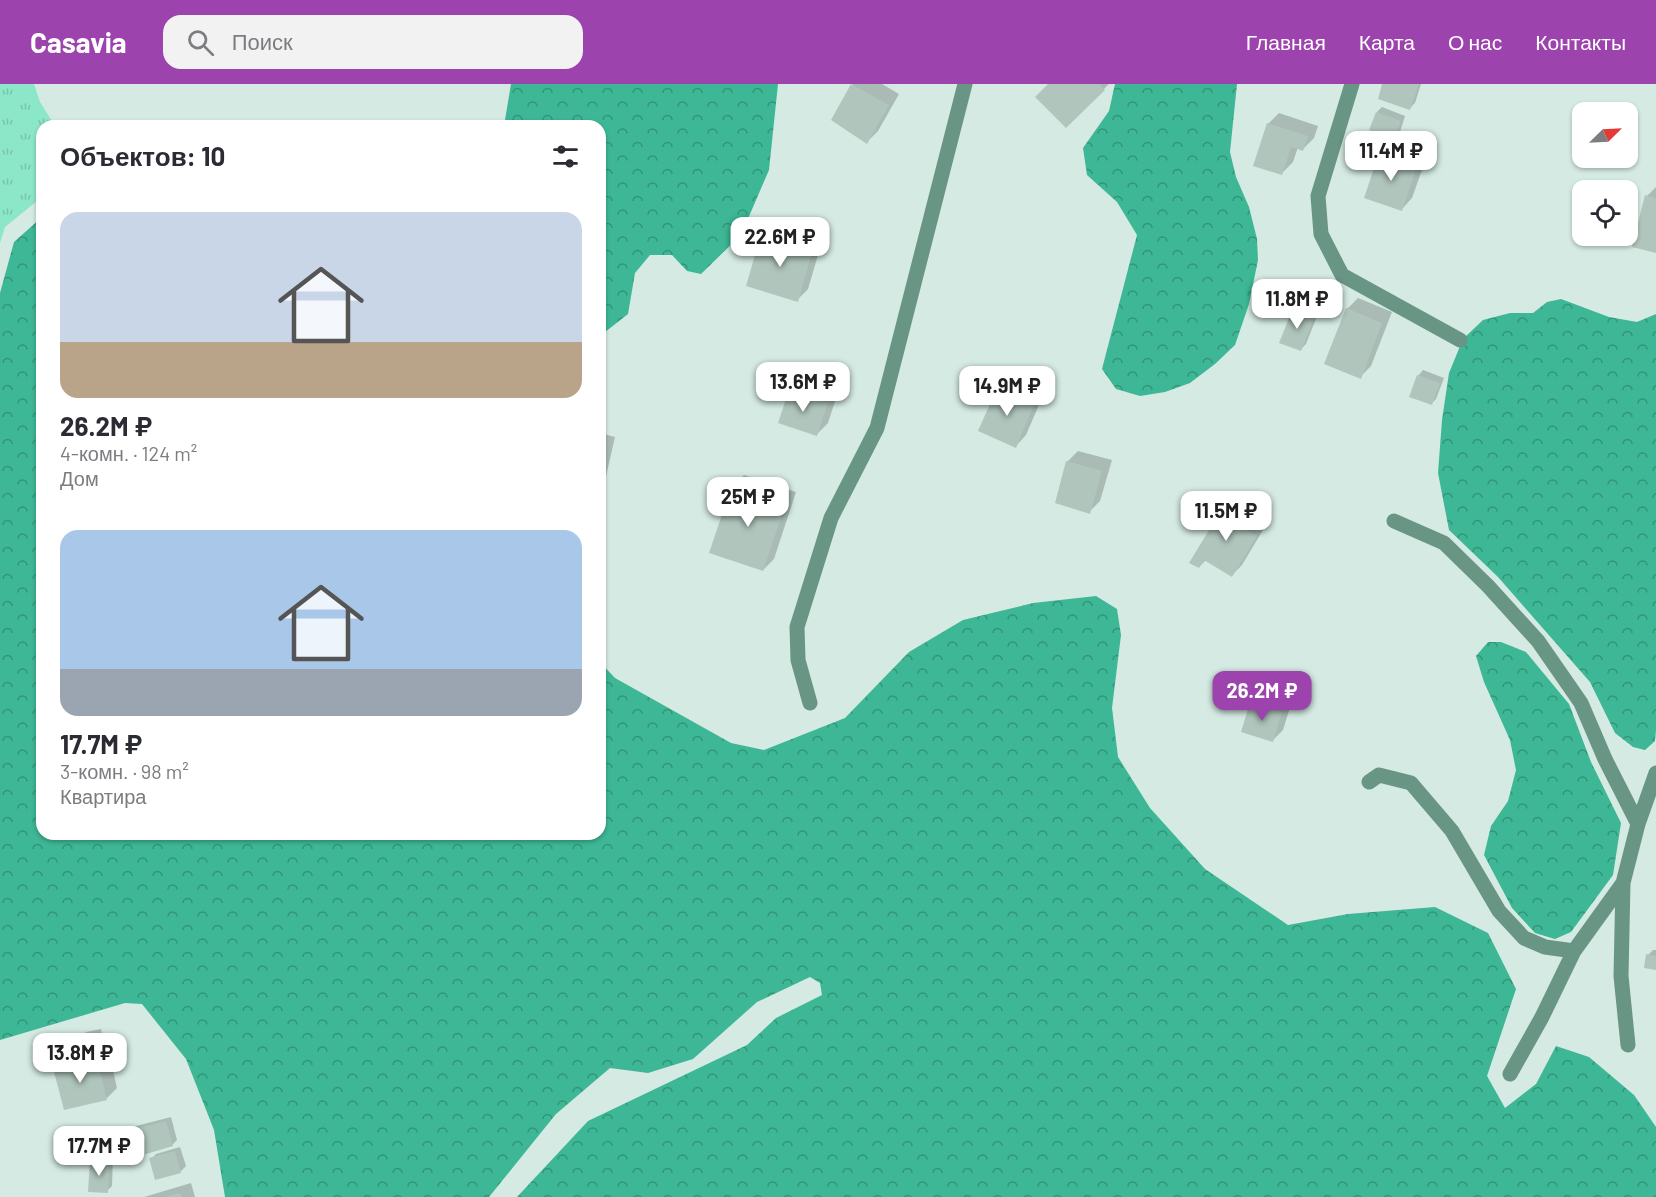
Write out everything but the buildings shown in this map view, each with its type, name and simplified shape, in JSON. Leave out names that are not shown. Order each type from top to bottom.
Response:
[{"type":"lane","points":[[810,704],[798,660],[797,627],[831,518],[877,428],[965,84]]},
{"type":"lane","points":[[1352,84],[1318,196],[1321,234],[1342,275],[1460,340]]},
{"type":"lane","points":[[1394,521],[1444,543],[1488,586],[1538,641],[1581,703],[1605,759],[1638,824]]},
{"type":"lane","points":[[1628,1045],[1621,976],[1623,883],[1638,824],[1656,773]]},
{"type":"lane","points":[[1369,782],[1379,775],[1411,783],[1452,831],[1499,910],[1524,938],[1545,947],[1574,951]]},
{"type":"lane","points":[[1509,1074],[1542,1017],[1574,951],[1623,883]]},
{"type":"green space","points":[[0,84],[34,84],[40,102],[51,120],[36,120],[36,202],[5,227],[0,243]]},
{"type":"green space","points":[[511,84],[778,84],[769,170],[741,235],[701,274],[687,271],[672,255],[650,255],[635,273],[628,314],[606,331],[606,120],[505,120]]},
{"type":"green space","points":[[1115,84],[1237,84],[1230,152],[1236,177],[1249,207],[1257,239],[1258,260],[1249,304],[1235,345],[1190,383],[1165,392],[1140,396],[1116,389],[1102,369],[1137,235],[1117,202],[1087,175],[1083,148],[1109,111]]},
{"type":"green space","points":[[36,222],[36,840],[606,840],[606,668],[615,678],[731,743],[764,750],[845,718],[909,652],[963,620],[1033,603],[1096,596],[1117,609],[1121,635],[1112,708],[1118,757],[1150,808],[1205,869],[1288,925],[1348,914],[1435,907],[1488,933],[1516,989],[1487,1076],[1505,1108],[1536,1084],[1556,1046],[1589,1057],[1634,1095],[1656,1127],[1656,1197],[517,1197],[588,1121],[747,1045],[776,1018],[822,995],[820,983],[810,977],[757,1002],[693,1059],[648,1073],[610,1068],[556,1114],[489,1197],[225,1197],[214,1130],[186,1059],[142,1004],[125,1003],[0,1040],[0,293],[14,242]]},
{"type":"green space","points":[[1561,299],[1609,317],[1637,322],[1656,314],[1656,730],[1655,741],[1645,750],[1633,747],[1615,733],[1590,682],[1498,577],[1449,530],[1438,473],[1442,420],[1449,373],[1463,339],[1483,320],[1510,313],[1533,313],[1547,302]]},
{"type":"green space","points":[[1488,642],[1501,642],[1526,652],[1569,704],[1591,762],[1621,823],[1613,875],[1571,932],[1555,939],[1535,933],[1512,908],[1484,855],[1491,826],[1508,801],[1516,770],[1510,740],[1484,682],[1476,656]]}]
